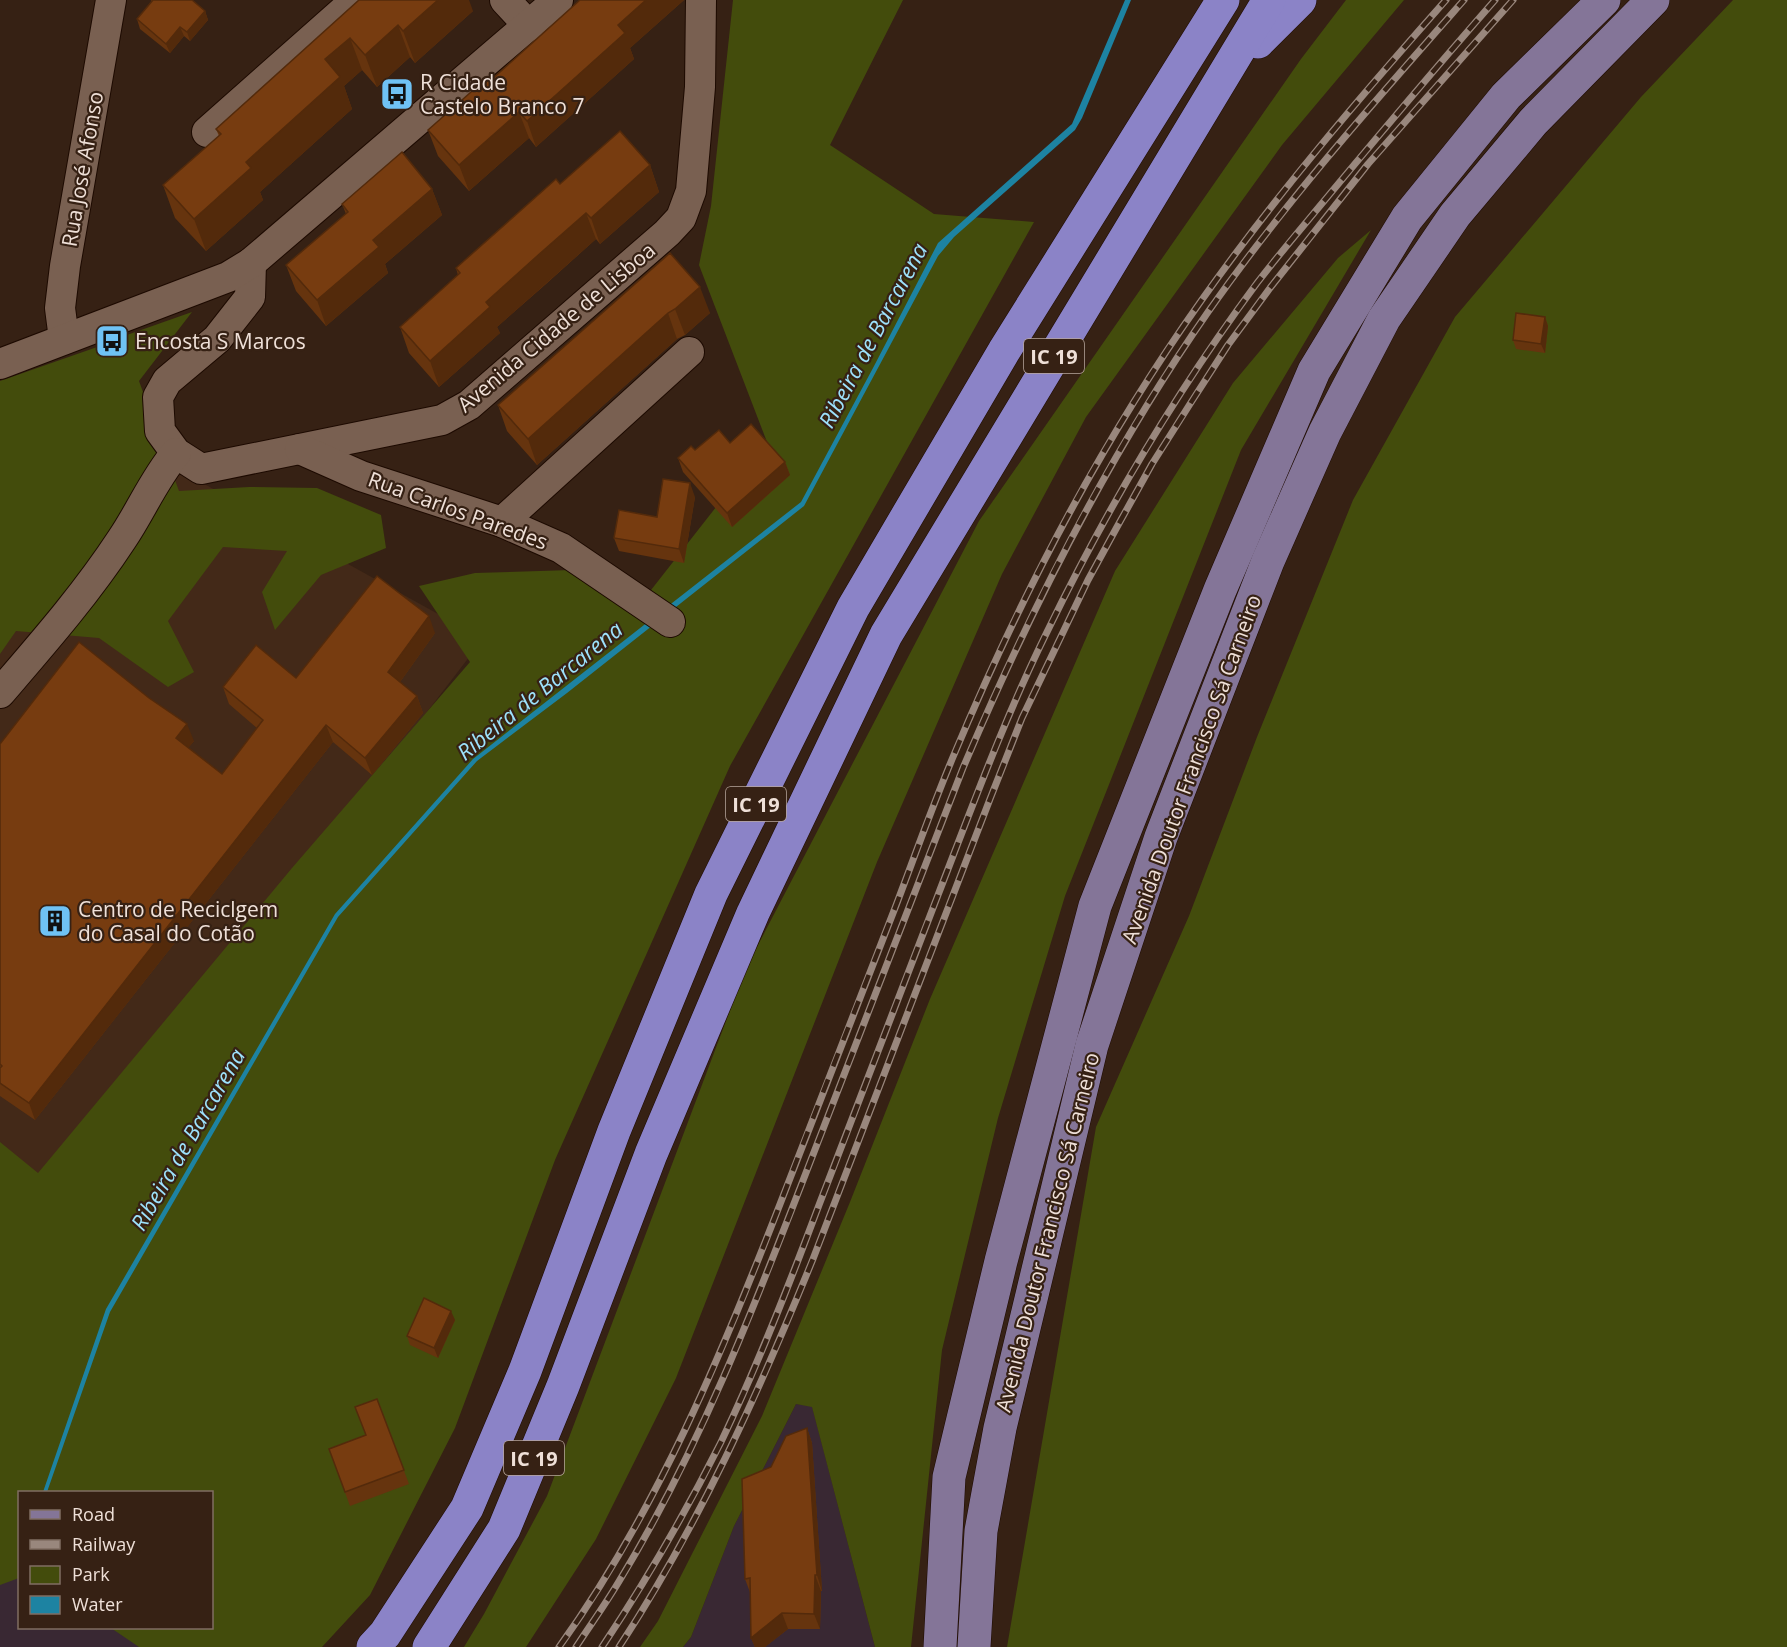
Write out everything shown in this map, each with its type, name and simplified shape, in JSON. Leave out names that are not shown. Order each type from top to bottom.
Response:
[{"type":"highway","name":"IC 19","points":[[373,1647],[385,1634],[467,1508],[525,1371],[614,1131],[711,894],[853,608],[1004,351],[1223,0]]},
{"type":"highway","name":"IC 19","points":[[429,1647],[504,1529],[563,1386],[651,1154],[753,913],[886,635],[1269,0]]},
{"type":"highway","points":[[1223,77],[1300,0]]},
{"type":"main road","name":"Avenida Doutor Francisco Sá Carneiro","points":[[940,1647],[949,1477],[1001,1261],[1095,906],[1220,590],[1314,371],[1407,218],[1506,96],[1604,0]]},
{"type":"main road","name":"Avenida Doutor Francisco Sá Carneiro","points":[[974,1647],[981,1531],[1000,1428],[1092,1045],[1161,837],[1268,561],[1325,432],[1384,319],[1455,215],[1533,122],[1653,0]]},
{"type":"street","name":"Rua José Afonso","points":[[64,339],[60,308],[65,266],[111,0]]},
{"type":"street","points":[[207,132],[356,0]]},
{"type":"street","points":[[505,0],[529,26]]},
{"type":"street","points":[[0,364],[239,270],[558,0]]},
{"type":"street","name":"Avenida Cidade de Lisboa","points":[[170,460],[201,469],[442,420],[469,405],[667,233],[681,218],[691,191],[700,87],[701,0]]},
{"type":"street","points":[[0,693],[78,601],[123,538],[170,460],[160,431],[158,397],[167,381],[217,339],[250,297],[239,270]]},
{"type":"street","points":[[502,522],[689,352]]},
{"type":"street","name":"Rua Carlos Paredes","points":[[300,449],[361,476],[502,522],[561,548],[670,622]]},
{"type":"shaded area","points":[[145,451],[483,639],[46,1208],[0,1177],[0,636]]},
{"type":"shaded area","points":[[796,1404],[812,1406],[875,1647],[683,1647],[691,1637],[734,1526]]},
{"type":"shaded area","points":[[18,1559],[18,1629],[145,1629],[167,1647],[0,1647],[0,1566]]},
{"type":"green space","points":[[733,0],[903,0],[830,145],[934,214],[1034,222],[730,766],[555,1160],[455,1428],[370,1595],[322,1647],[139,1647],[112,1629],[213,1629],[213,1491],[18,1491],[18,1578],[0,1585],[0,1142],[38,1173],[292,868],[470,662],[419,586],[475,573],[603,569],[644,599],[767,442],[699,265],[711,206]]},
{"type":"green space","points":[[1346,0],[1404,0],[1282,145],[1086,417],[1002,574],[877,862],[676,1378],[596,1539],[526,1647],[464,1647],[547,1496],[746,968],[979,521],[1301,59]]},
{"type":"green space","points":[[1733,0],[1787,0],[1787,1647],[1007,1647],[1096,1127],[1189,916],[1257,737],[1353,500],[1455,317],[1641,97]]},
{"type":"green space","points":[[1371,230],[1241,450],[1065,896],[998,1118],[942,1350],[911,1647],[875,1647],[812,1407],[796,1404],[734,1526],[691,1637],[683,1647],[640,1647],[658,1621],[762,1416],[930,999],[1115,571],[1233,383],[1338,258]]},
{"type":"green space","points":[[192,312],[139,381],[179,491],[249,487],[317,488],[381,515],[386,548],[321,575],[275,630],[262,592],[287,551],[223,547],[168,621],[194,672],[168,687],[99,638],[16,631],[0,654],[0,381],[100,346],[102,350],[126,341],[124,336]]},
{"type":"water","points":[[1125,0],[1131,0],[1075,130],[954,237],[938,256],[804,506],[477,761],[338,917],[110,1312],[47,1491],[43,1491],[106,1309],[335,914],[473,759],[801,502],[938,243],[1072,124]]},
{"type":"building","points":[[153,0],[192,0],[205,11],[187,32],[180,27],[166,44],[137,19]]},
{"type":"building","points":[[359,0],[438,0],[403,31],[398,25],[365,55],[350,38],[325,59],[340,77],[246,162],[251,168],[194,219],[163,185],[221,134],[216,129]]},
{"type":"building","points":[[580,0],[646,0],[618,25],[625,33],[527,121],[519,112],[459,165],[428,130],[488,77],[491,80]]},
{"type":"building","points":[[620,131],[650,165],[591,218],[586,213],[536,257],[486,302],[490,307],[430,361],[400,327],[460,273],[456,268],[556,179],[560,184]]},
{"type":"building","points":[[402,152],[432,189],[373,240],[379,247],[317,300],[286,265],[348,212],[342,204]]},
{"type":"building","points":[[670,253],[700,287],[528,439],[498,405]]},
{"type":"building","points":[[1516,313],[1545,317],[1541,344],[1513,340]]},
{"type":"building","points":[[751,424],[785,462],[727,513],[678,458],[691,446],[695,450],[719,430],[730,443]]},
{"type":"building","points":[[663,479],[690,483],[679,549],[614,538],[619,510],[657,517]]},
{"type":"building","points":[[377,576],[429,616],[388,672],[417,696],[365,758],[326,725],[29,1103],[0,1083],[2,1066],[0,1064],[0,744],[79,642],[149,698],[187,724],[176,738],[222,774],[263,720],[223,687],[256,645],[296,678]]},
{"type":"building","points":[[424,1298],[451,1311],[434,1348],[407,1336]]},
{"type":"building","points":[[377,1399],[404,1470],[345,1492],[329,1449],[366,1435],[355,1407]]},
{"type":"building","points":[[807,1428],[817,1575],[815,1575],[814,1614],[782,1613],[751,1638],[750,1578],[745,1579],[742,1479],[771,1467],[786,1436]]},
{"type":"railway","points":[[559,1647],[627,1541],[657,1486],[711,1373],[759,1257],[953,757],[1006,638],[1064,522],[1129,410],[1201,301],[1319,147],[1446,0]]},
{"type":"railway","points":[[576,1647],[616,1587],[651,1527],[704,1421],[773,1257],[963,768],[1016,649],[1074,533],[1138,421],[1208,312],[1268,231],[1332,152],[1464,0]]},
{"type":"railway","points":[[602,1647],[680,1520],[748,1384],[773,1325],[1003,729],[1047,632],[1093,541],[1198,366],[1257,283],[1432,72],[1495,0]]},
{"type":"railway","points":[[619,1647],[648,1601],[701,1506],[771,1359],[813,1259],[1022,718],[1088,580],[1152,464],[1228,345],[1368,164],[1513,0]]},
{"type":"place","name":"R Cidade Castelo Branco 7","points":[[397,94]]},
{"type":"place","name":"Encosta S Marcos","points":[[112,341]]},
{"type":"place","name":"Centro de Reciclgem do Casal do Cotão","points":[[55,921]]},
{"type":"water label","name":"Ribeira de Barcarena","points":[[872,335]]},
{"type":"water label","name":"Ribeira de Barcarena","points":[[539,690]]},
{"type":"water label","name":"Ribeira de Barcarena","points":[[187,1139]]}]
